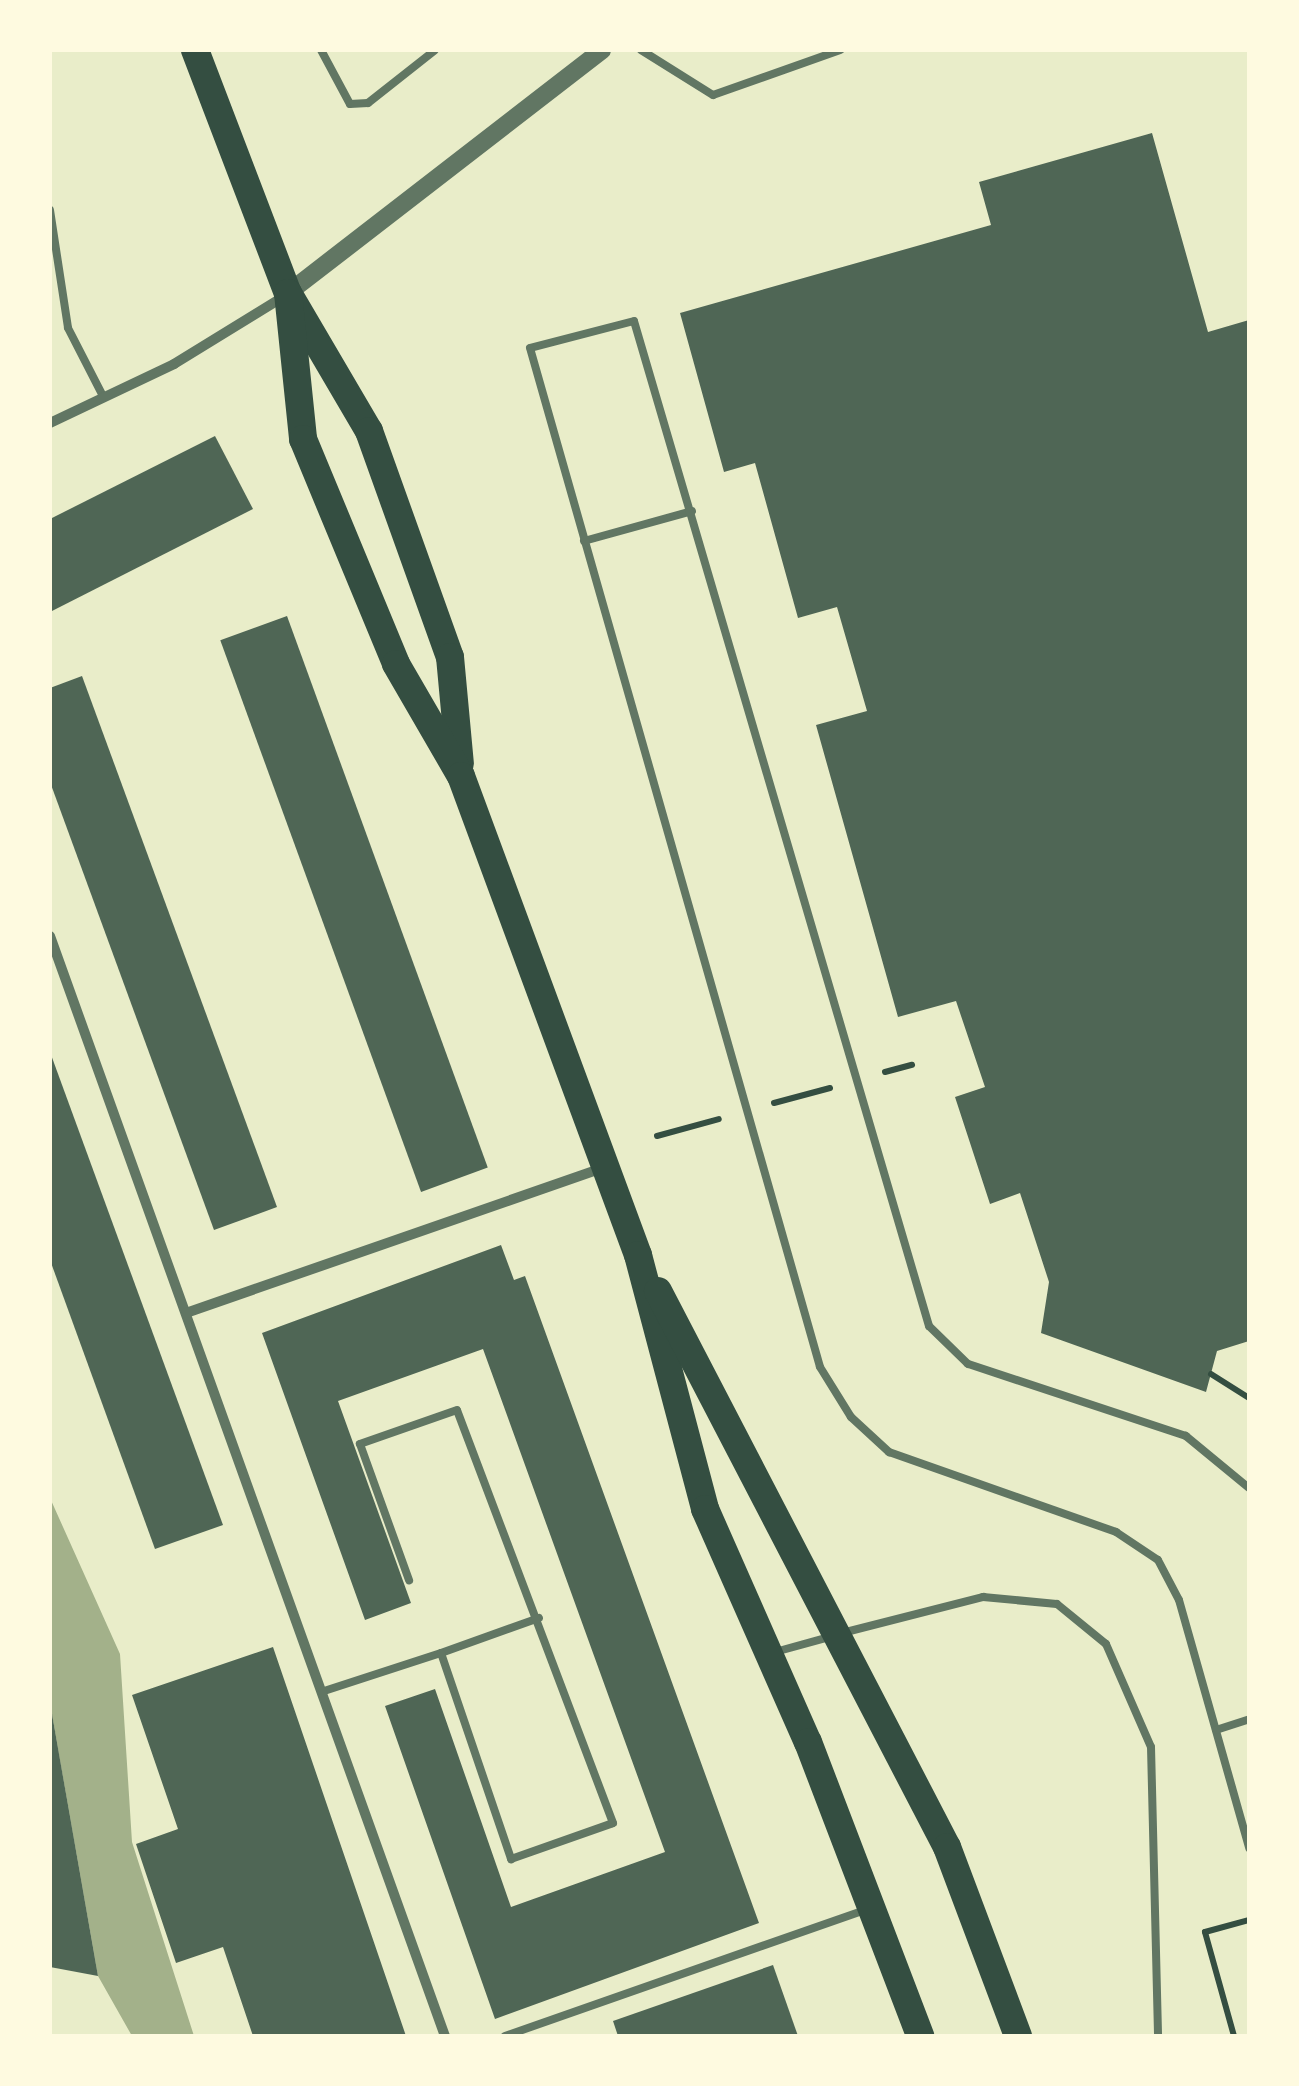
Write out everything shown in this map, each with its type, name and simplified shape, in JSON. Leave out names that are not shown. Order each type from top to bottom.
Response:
[{"type":"highway","points":[[195,50],[288,294],[369,430],[450,657],[461,776]]},
{"type":"highway","points":[[288,294],[303,439],[396,664],[461,776],[638,1255],[705,1509],[771,1653],[920,2036]]},
{"type":"highway","points":[[638,1255],[947,1848],[1018,2036]]},
{"type":"street","points":[[50,423],[288,294],[602,50]]},
{"type":"street","points":[[50,936],[446,2036]]},
{"type":"street","points":[[186,1313],[606,1167]]},
{"type":"lane","points":[[321,50],[350,104],[368,102],[435,50]]},
{"type":"lane","points":[[642,50],[714,95],[840,50]]},
{"type":"lane","points":[[50,210],[68,328],[103,396]]},
{"type":"lane","points":[[1249,1488],[1186,1436],[968,1364],[946,1348],[918,1299],[634,322],[530,348],[807,1335],[848,1414],[919,1467],[1150,1551],[1180,1600],[1249,1848]]},
{"type":"lane","points":[[584,541],[692,512]]},
{"type":"lane","points":[[409,1580],[360,1444],[457,1410],[539,1618],[613,1823],[511,1858],[441,1653]]},
{"type":"lane","points":[[771,1653],[984,1597],[1057,1604],[1106,1644],[1151,1747],[1158,2036]]},
{"type":"lane","points":[[321,1692],[539,1618]]},
{"type":"lane","points":[[1216,1730],[1249,1720]]},
{"type":"lane","points":[[505,2036],[873,1907]]},
{"type":"path","points":[[658,1136],[912,1065]]},
{"type":"path","points":[[1211,1374],[1249,1398]]},
{"type":"path","points":[[1234,2036],[1205,1932],[1249,1920]]},
{"type":"shaded area","points":[[50,1498],[120,1654],[132,1842],[194,2036],[132,2036],[98,1976],[50,1703]]},
{"type":"building","points":[[1152,133],[1208,332],[1249,320],[1249,1341],[1217,1351],[1206,1392],[1041,1333],[1049,1282],[1020,1193],[990,1204],[955,1097],[985,1087],[956,1001],[898,1017],[816,725],[867,711],[837,607],[798,618],[755,463],[724,472],[680,313],[991,225],[979,182]]},
{"type":"building","points":[[215,436],[253,509],[50,612],[50,519]]},
{"type":"building","points":[[287,616],[488,1168],[421,1192],[220,640]]},
{"type":"building","points":[[82,676],[277,1207],[214,1230],[50,782],[50,688]]},
{"type":"building","points":[[50,1052],[223,1525],[155,1549],[50,1260]]},
{"type":"building","points":[[501,1245],[514,1280],[525,1276],[759,1923],[495,2019],[385,1706],[435,1689],[511,1907],[665,1852],[483,1349],[338,1401],[411,1603],[365,1620],[262,1333]]},
{"type":"building","points":[[273,1647],[406,2036],[253,2036],[223,1947],[176,1963],[136,1844],[178,1829],[132,1695]]},
{"type":"building","points":[[52,1714],[98,1976],[50,1967]]},
{"type":"building","points":[[773,1965],[798,2036],[618,2036],[613,2021]]}]
